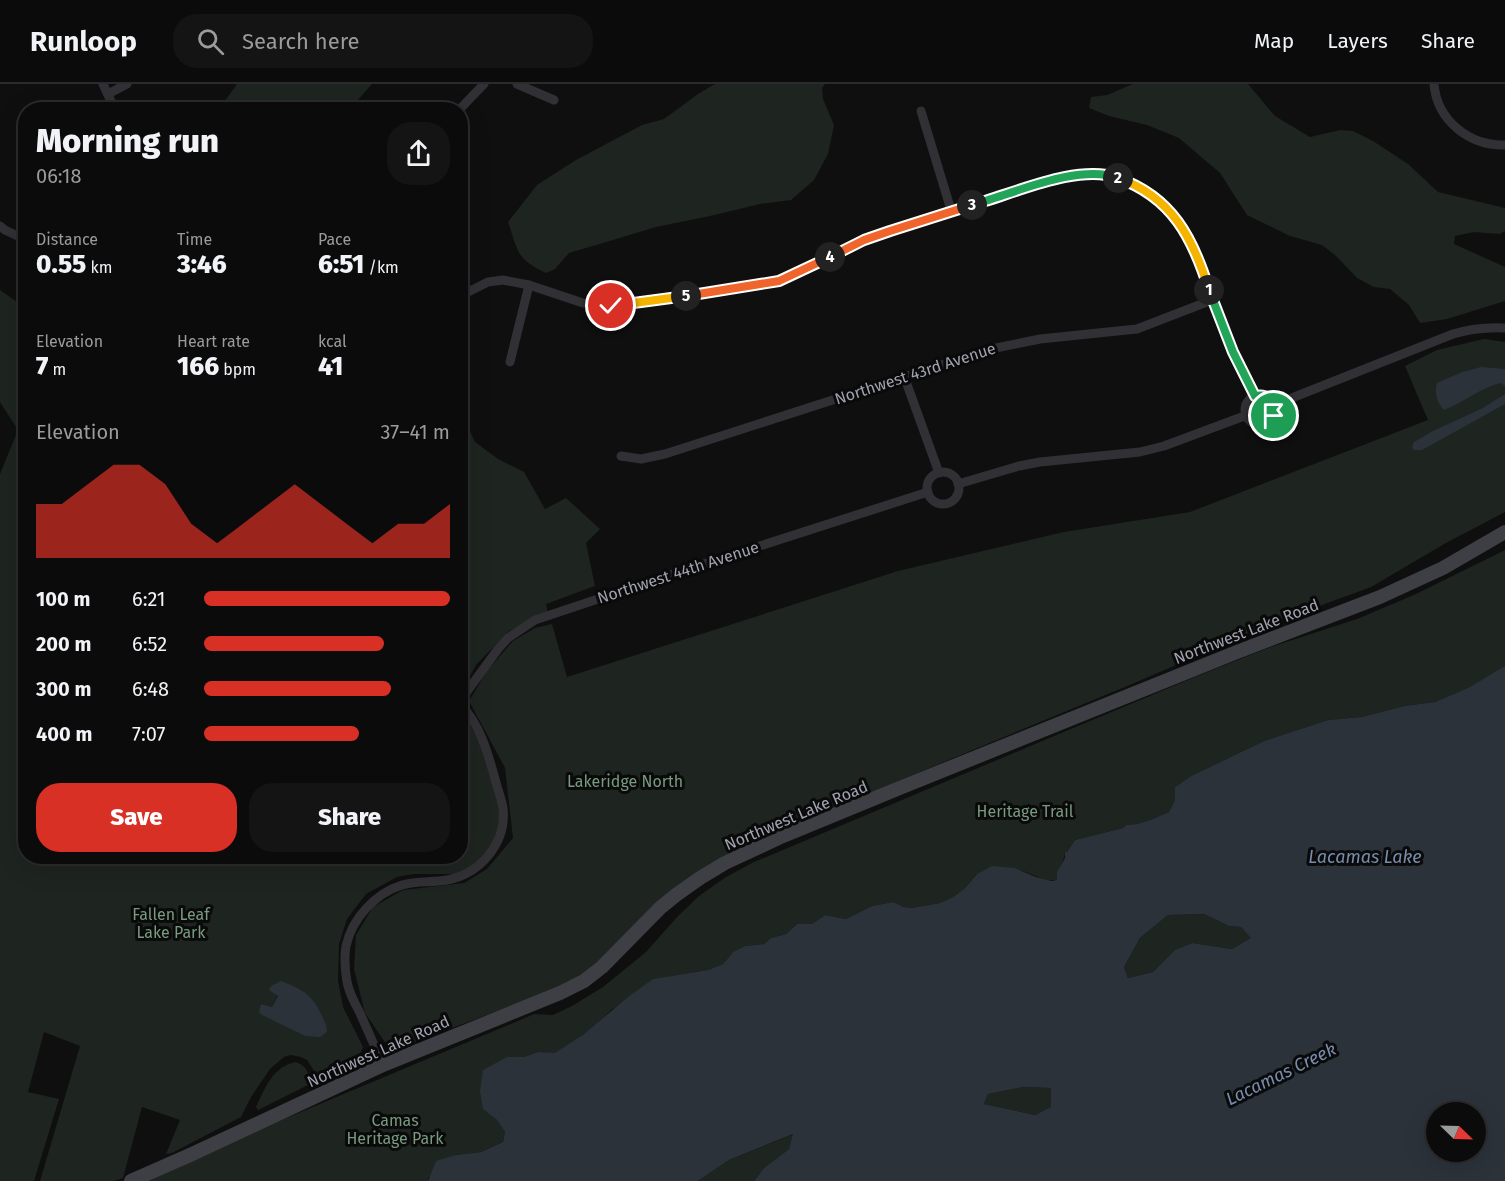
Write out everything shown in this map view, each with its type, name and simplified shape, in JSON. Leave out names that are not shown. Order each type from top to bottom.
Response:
[{"type":"main road","name":"Northwest Lake Road","points":[[131,1181],[384,1065],[584,981],[602,967],[676,895],[725,863],[783,836],[902,787],[1380,597],[1443,567],[1505,532]]},
{"type":"street","points":[[103,84],[112,102]]},
{"type":"street","points":[[108,94],[127,84]]},
{"type":"street","points":[[467,102],[484,84]]},
{"type":"street","points":[[518,84],[554,100]]},
{"type":"street","points":[[1434,84],[1438,103],[1446,117],[1459,130],[1482,143],[1505,146]]},
{"type":"street","points":[[921,111],[951,210]]},
{"type":"street","points":[[468,291],[495,280],[503,280],[529,285],[583,303],[611,306],[762,285],[787,278],[864,240],[951,210],[1059,178],[1085,174],[1111,175],[1143,189],[1159,200],[1181,224],[1190,240],[1233,352],[1255,396]]},
{"type":"street","points":[[0,226],[18,236]]},
{"type":"street","points":[[510,362],[529,285]]},
{"type":"street","name":"Northwest 43rd Avenue","points":[[621,456],[641,459],[665,454],[975,353],[1040,339],[1137,329],[1212,300]]},
{"type":"street","points":[[1274,405],[1453,334],[1467,330],[1505,328]]},
{"type":"street","points":[[904,376],[939,473]]},
{"type":"street","points":[[1255,396],[1265,396],[1272,400],[1274,405],[1274,416],[1265,424],[1254,423],[1247,415],[1247,404],[1255,396]]},
{"type":"street","points":[[958,484],[1041,462],[1140,452],[1164,446],[1247,415]]},
{"type":"street","points":[[946,472],[952,475],[958,484],[957,497],[946,504],[934,502],[928,492],[928,482],[939,473],[946,472]]},
{"type":"street","name":"Northwest 44th Avenue","points":[[468,691],[489,660],[508,638],[535,620],[928,492]]},
{"type":"street","points":[[384,1065],[347,984],[346,944],[364,910],[391,889],[408,883],[458,877],[474,869],[497,843],[502,826],[503,809],[485,747],[476,724],[468,713]]},
{"type":"green space","points":[[237,84],[372,84],[356,102],[224,102]]},
{"type":"green space","points":[[715,84],[825,84],[822,88],[823,99],[834,125],[828,154],[814,180],[791,200],[760,204],[656,227],[569,253],[555,269],[546,273],[523,258],[508,222],[537,185],[576,160],[642,125],[664,119]]},
{"type":"green space","points":[[1133,84],[1248,84],[1275,116],[1310,137],[1340,130],[1353,131],[1408,164],[1438,192],[1505,208],[1505,231],[1500,234],[1474,232],[1455,236],[1454,244],[1505,267],[1505,301],[1447,319],[1420,323],[1409,305],[1390,289],[1374,287],[1357,278],[1322,245],[1290,236],[1247,215],[1220,173],[1179,138],[1147,125],[1109,116],[1089,108],[1091,97],[1107,95]]},
{"type":"green space","points":[[0,290],[18,302],[18,430],[0,402]]},
{"type":"green space","name":"Lakeridge North","points":[[1484,339],[1505,342],[1505,512],[1371,587],[1276,622],[828,812],[777,831],[687,881],[584,975],[529,999],[391,1051],[365,1013],[354,969],[356,935],[373,907],[403,890],[464,883],[487,869],[513,838],[505,768],[469,701],[487,671],[513,641],[535,628],[552,624],[567,677],[898,571],[1064,532],[1190,512],[1428,420],[1405,366],[1437,350]]},
{"type":"green space","points":[[468,427],[475,442],[498,459],[524,472],[545,509],[566,498],[600,529],[586,543],[595,586],[546,604],[548,613],[509,631],[476,665],[468,680]]},
{"type":"green space","name":"Fallen Leaf Lake Park","points":[[18,430],[18,864],[468,864],[468,722],[483,748],[500,807],[494,840],[486,854],[468,869],[456,874],[414,874],[397,877],[366,894],[347,919],[339,944],[338,980],[343,1007],[363,1047],[358,1058],[318,1077],[307,1060],[291,1055],[284,1057],[270,1069],[241,1117],[172,1153],[166,1154],[180,1120],[142,1107],[123,1178],[114,1181],[40,1181],[80,1046],[44,1032],[28,1092],[59,1099],[34,1181],[0,1181],[0,474]],"holes":[[[278,995],[305,1036],[260,1004],[272,1007]]]},
{"type":"green space","name":"Heritage Trail","points":[[1505,550],[1505,666],[1501,670],[1435,702],[1404,706],[1362,717],[1328,720],[1264,741],[1191,776],[1175,787],[1175,800],[1169,812],[1137,824],[1075,840],[1065,852],[1057,880],[1011,869],[977,874],[965,888],[940,903],[911,908],[893,902],[872,906],[846,919],[825,915],[812,924],[797,924],[786,934],[771,938],[764,944],[745,946],[733,952],[723,964],[708,970],[666,977],[611,1010],[597,1024],[555,1054],[538,1052],[524,1057],[507,1057],[483,1108],[497,1120],[505,1132],[503,1142],[481,1152],[456,1155],[428,1178],[428,1181],[148,1181],[277,1122],[534,1014],[553,1015],[572,1006],[603,987],[646,952],[699,896],[726,877],[754,862],[1195,677],[1268,648],[1357,619],[1416,594]]},
{"type":"green space","points":[[1204,914],[1229,926],[1241,927],[1252,938],[1232,949],[1192,943],[1175,950],[1153,972],[1128,978],[1124,967],[1140,938],[1168,915]]},
{"type":"green space","points":[[296,1062],[305,1068],[312,1083],[258,1110],[256,1107],[271,1079],[281,1068]]},
{"type":"green space","points":[[1023,1087],[1052,1088],[1051,1107],[1035,1115],[984,1104],[988,1094]]},
{"type":"green space","points":[[794,1134],[789,1149],[764,1168],[754,1181],[698,1181],[729,1160]]},
{"type":"water","points":[[1481,367],[1505,369],[1505,386],[1501,383],[1494,385],[1444,410],[1437,398],[1437,383]]},
{"type":"water","points":[[1505,394],[1505,404],[1422,450],[1414,450],[1412,447],[1414,442],[1433,431],[1483,408]]},
{"type":"water","name":"Lacamas Lake","points":[[1505,666],[1505,1181],[754,1181],[764,1168],[789,1149],[793,1134],[729,1160],[698,1181],[428,1181],[436,1161],[456,1155],[481,1152],[503,1142],[505,1132],[497,1120],[483,1109],[480,1091],[483,1070],[507,1057],[524,1057],[538,1052],[555,1053],[584,1034],[653,979],[708,970],[723,964],[733,952],[745,946],[764,944],[771,938],[786,934],[797,924],[812,924],[825,915],[846,919],[872,906],[893,902],[911,908],[940,903],[953,897],[965,888],[977,874],[992,866],[1015,868],[1036,877],[1057,880],[1057,872],[1065,858],[1065,852],[1075,840],[1137,824],[1169,812],[1175,800],[1175,787],[1191,776],[1264,741],[1328,720],[1362,717],[1404,706],[1435,702],[1470,687]],"holes":[[[1204,914],[1229,926],[1241,927],[1251,938],[1232,949],[1192,943],[1175,950],[1153,972],[1128,978],[1124,967],[1140,938],[1168,915]],[[1023,1087],[1051,1088],[1051,1107],[1035,1115],[984,1104],[988,1094]]]},
{"type":"water","points":[[281,981],[310,997],[318,1007],[327,1032],[320,1037],[305,1036],[259,1012],[261,1004],[272,1007],[278,996],[269,990],[271,986]]},
{"type":"route","points":[[611,306],[779,281],[864,240],[951,210],[1059,178],[1085,174],[1111,175],[1143,189],[1159,200],[1181,224],[1190,240],[1233,352],[1255,396],[1265,396],[1272,400],[1275,408],[1274,416]]},
{"type":"water label","name":"Lacamas Creek","points":[[1281,1074]]},
{"type":"park label","name":"Camas Heritage Park","points":[[395,1129]]}]
